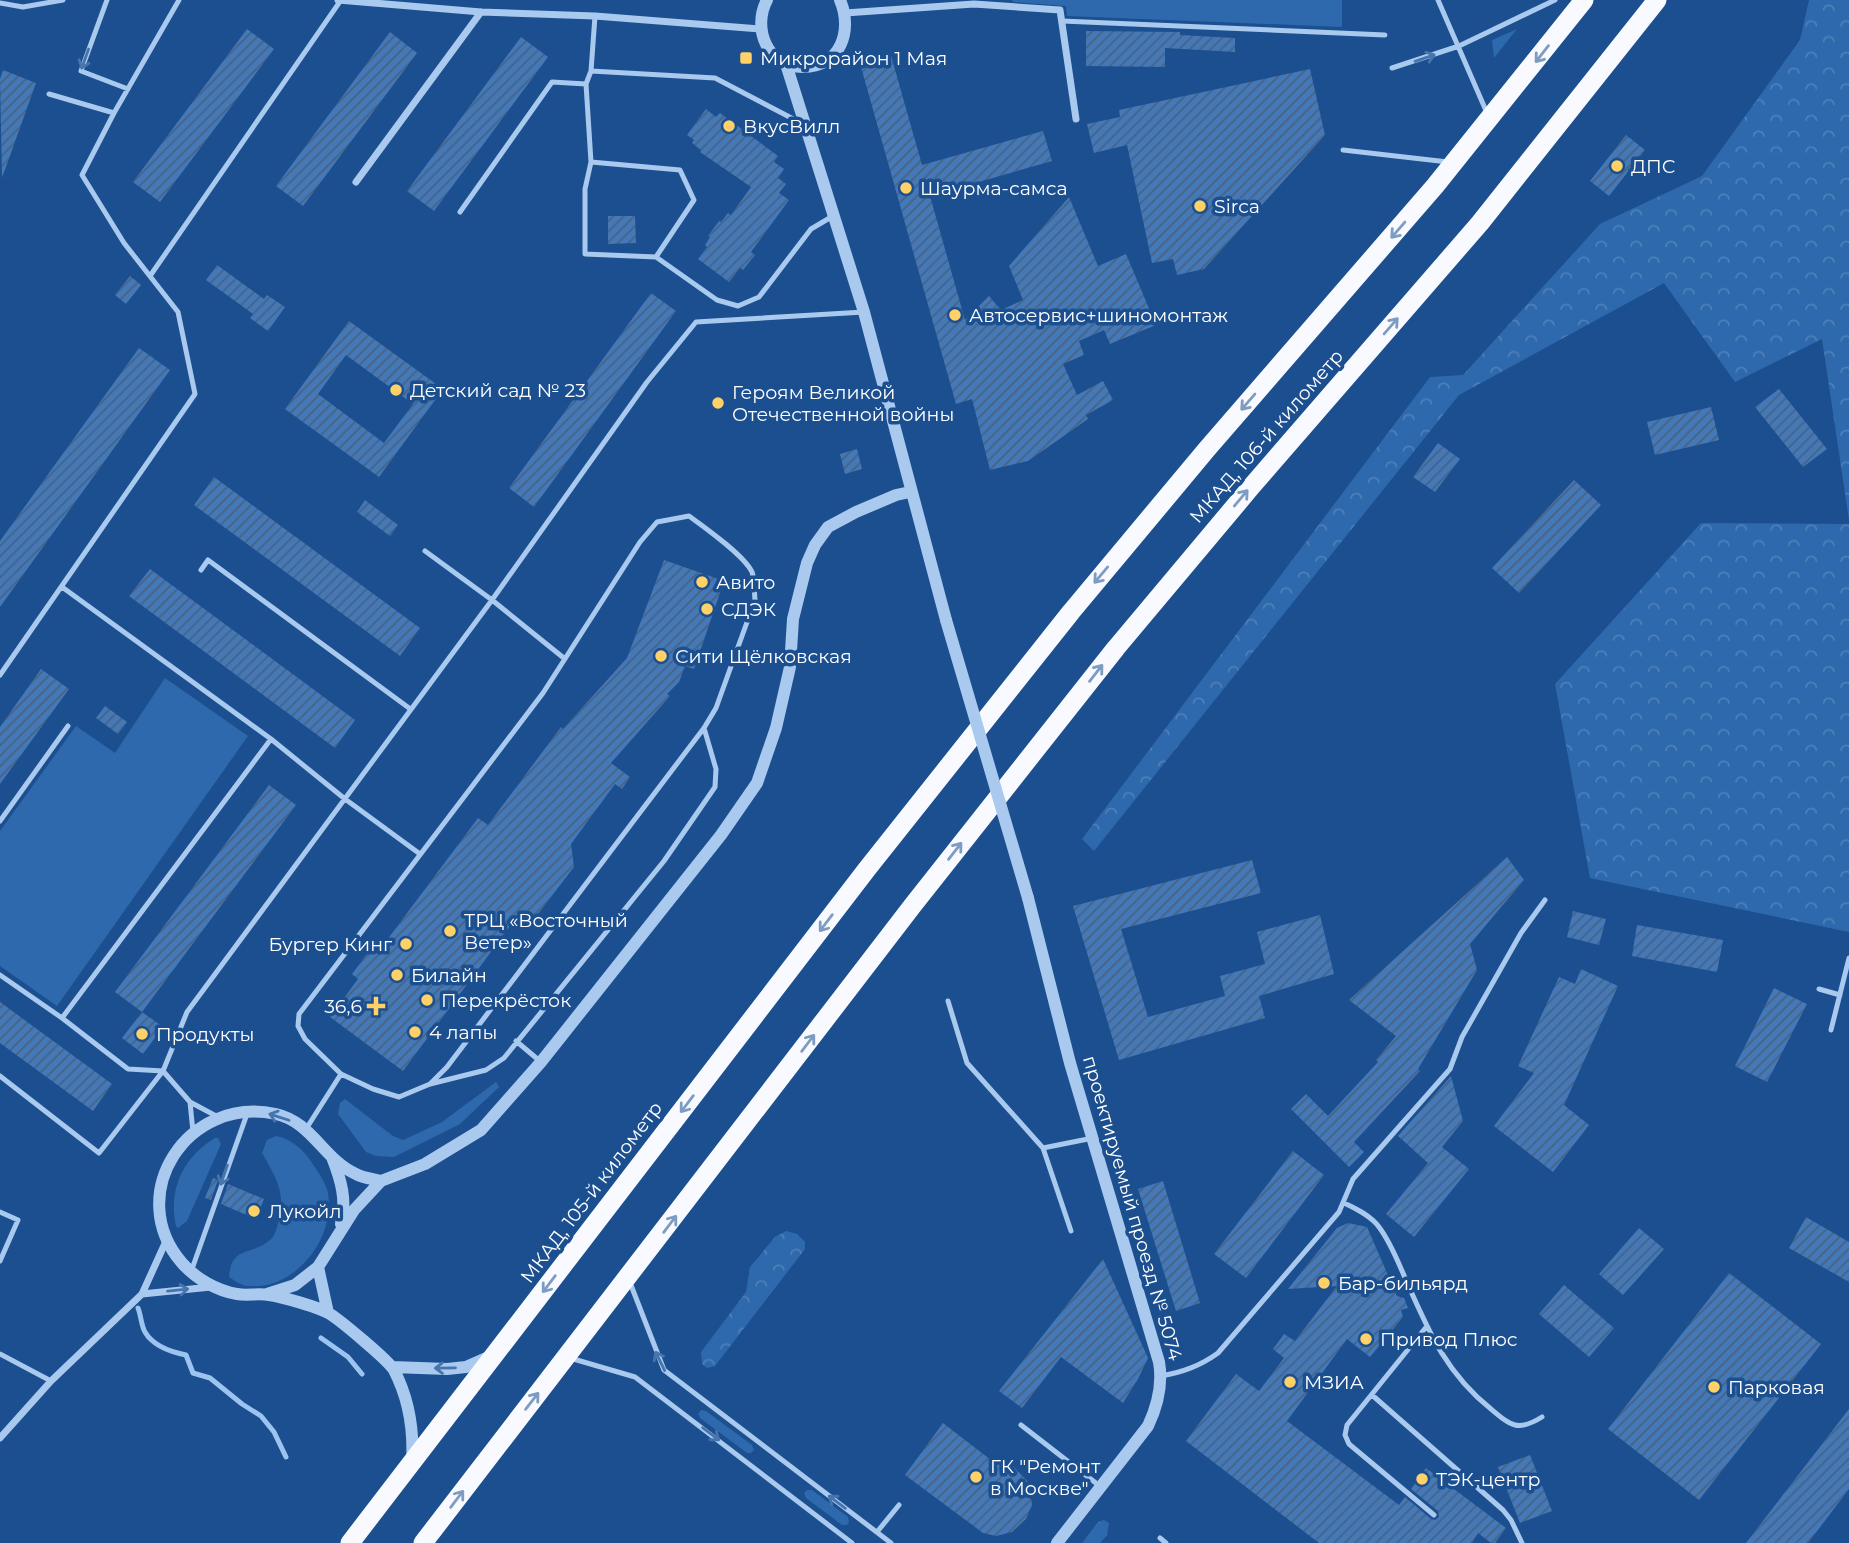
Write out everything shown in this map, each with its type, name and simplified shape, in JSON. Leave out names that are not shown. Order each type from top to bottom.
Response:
[{"type":"highway","name":"МКАД, 106-й километр","points":[[867,869],[1070,612],[1454,162],[1584,0]]},
{"type":"highway","name":"МКАД, 106-й километр","points":[[628,1278],[913,905],[1115,648],[1480,223],[1657,0]]},
{"type":"highway","name":"МКАД, 105-й километр","points":[[350,1543],[867,869]]},
{"type":"highway","points":[[423,1543],[628,1278]]},
{"type":"street","points":[[340,0],[481,12],[595,16],[760,29]]},
{"type":"street","points":[[767,0],[761,11],[760,29],[764,43],[786,64],[802,67],[818,64],[832,57],[842,44],[846,29],[845,13],[840,0]]},
{"type":"street","points":[[845,13],[915,4],[976,2],[1060,10],[1076,119]]},
{"type":"street","points":[[356,182],[481,12]]},
{"type":"street","name":"проектируемый проезд № 5074","points":[[786,64],[864,312],[910,492],[1159,1362],[1161,1376],[1157,1404],[1148,1426],[1057,1543]]},
{"type":"street","points":[[267,1294],[295,1285],[318,1267],[354,1210],[382,1181],[425,1164],[481,1130],[541,1062],[721,835],[757,783],[776,727],[790,667],[793,619],[807,563],[815,545],[828,527],[856,512],[910,492]]},
{"type":"street","points":[[382,1181],[355,1174],[332,1157],[306,1129],[279,1115],[248,1111],[218,1117],[193,1132],[173,1154],[162,1181],[160,1210],[167,1239],[182,1264],[206,1283],[236,1294],[267,1294],[328,1312],[393,1367],[410,1411],[414,1433],[412,1462]]},
{"type":"street","points":[[332,1157],[342,1183],[344,1211],[337,1239]]},
{"type":"street","points":[[0,1438],[51,1381],[142,1294],[167,1239]]},
{"type":"street","points":[[318,1267],[328,1312]]},
{"type":"street","points":[[142,1294],[215,1287]]},
{"type":"street","points":[[393,1367],[466,1367],[494,1355]]},
{"type":"lane","points":[[0,4],[23,6],[63,0]]},
{"type":"lane","points":[[107,0],[81,71],[128,89]]},
{"type":"lane","points":[[0,675],[195,394],[178,312],[124,243],[82,175],[179,0]]},
{"type":"lane","points":[[150,276],[340,0]]},
{"type":"lane","points":[[1438,0],[1490,119]]},
{"type":"lane","points":[[1392,68],[1459,46],[1555,0]]},
{"type":"lane","points":[[595,16],[591,71],[586,84],[591,162],[585,189],[585,254],[656,257],[717,300],[738,306],[759,297],[811,229],[833,216]]},
{"type":"lane","points":[[1062,21],[1385,35]]},
{"type":"lane","points":[[591,71],[715,78],[804,126]]},
{"type":"lane","points":[[460,212],[552,82],[586,84]]},
{"type":"lane","points":[[49,94],[114,113]]},
{"type":"lane","points":[[1343,150],[1454,162]]},
{"type":"lane","points":[[591,162],[680,170],[694,200],[656,257]]},
{"type":"lane","points":[[0,1076],[99,1153],[163,1071],[187,1012],[409,708],[492,600],[648,382],[696,322],[864,312]]},
{"type":"lane","points":[[430,1084],[447,1067],[704,728],[716,708],[755,600],[754,582],[752,571],[723,541],[689,516],[657,522],[640,542],[543,693],[299,1014],[298,1026],[305,1039],[341,1074],[373,1089],[399,1097],[430,1084],[486,1070],[504,1058],[664,862],[715,786],[716,769],[704,728]]},
{"type":"lane","points":[[425,551],[492,600],[565,659]]},
{"type":"lane","points":[[201,570],[208,560],[409,708]]},
{"type":"lane","points":[[62,587],[271,738],[345,799],[420,854]]},
{"type":"lane","points":[[0,657],[8,663]]},
{"type":"lane","points":[[0,821],[68,726]]},
{"type":"lane","points":[[62,1018],[271,738]]},
{"type":"lane","points":[[1161,1376],[1203,1364],[1218,1353],[1329,1224],[1344,1203],[1353,1179],[1450,1069],[1462,1037],[1521,933],[1545,900]]},
{"type":"lane","points":[[1831,1030],[1840,995],[1846,984],[1849,958]]},
{"type":"lane","points":[[0,975],[128,1069],[163,1071],[190,1102],[218,1117]]},
{"type":"lane","points":[[1819,989],[1840,995]]},
{"type":"lane","points":[[948,1001],[967,1063],[1042,1148],[1071,1231]]},
{"type":"lane","points":[[516,1041],[541,1062]]},
{"type":"lane","points":[[306,1129],[341,1074]]},
{"type":"lane","points":[[190,1102],[193,1132]]},
{"type":"lane","points":[[191,1271],[248,1111]]},
{"type":"lane","points":[[1042,1148],[1093,1138]]},
{"type":"lane","points":[[1344,1203],[1371,1218],[1383,1232],[1427,1326],[1460,1382],[1475,1397],[1515,1426],[1528,1426],[1542,1417]]},
{"type":"lane","points":[[0,1212],[18,1220],[0,1261]]},
{"type":"lane","points":[[628,1278],[664,1370],[891,1543]]},
{"type":"lane","points":[[1427,1326],[1347,1426],[1345,1435],[1346,1440],[1434,1515]]},
{"type":"lane","points":[[0,1354],[51,1381]]},
{"type":"lane","points":[[567,1357],[635,1377],[852,1543]]},
{"type":"lane","points":[[1372,1395],[1503,1510],[1522,1543]]},
{"type":"lane","points":[[1021,1425],[1101,1487]]},
{"type":"lane","points":[[877,1532],[899,1505]]},
{"type":"lane","points":[[1160,1538],[1166,1543]]},
{"type":"green space","points":[[1012,0],[1342,0],[1342,27],[1067,16],[1066,6]]},
{"type":"green space","points":[[1809,0],[1849,0],[1849,520],[1822,339],[1735,382],[1664,283],[1459,395],[1094,851],[1082,839],[1430,377],[1463,375],[1600,224],[1702,176],[1800,40]]},
{"type":"green space","points":[[1517,29],[1494,58],[1492,40]]},
{"type":"green space","points":[[1701,523],[1849,524],[1849,932],[1590,878],[1555,684]]},
{"type":"green space","points":[[165,678],[248,736],[57,1006],[0,966],[0,831],[76,726],[115,753]]},
{"type":"green space","points":[[496,1082],[499,1087],[460,1124],[394,1157],[376,1156],[366,1152],[338,1114],[340,1103],[345,1099],[393,1136],[403,1140],[442,1122]]},
{"type":"green space","points":[[276,1136],[291,1142],[307,1156],[323,1180],[328,1193],[329,1210],[319,1244],[296,1271],[265,1285],[245,1286],[229,1277],[234,1260],[238,1255],[270,1240],[279,1220],[280,1193],[262,1153],[267,1140]]},
{"type":"green space","points":[[218,1138],[221,1144],[187,1221],[178,1228],[174,1200],[180,1176],[194,1155]]},
{"type":"green space","points":[[786,1231],[797,1234],[805,1242],[805,1249],[715,1366],[707,1368],[702,1364],[701,1352],[746,1292],[750,1267],[775,1237]]},
{"type":"green space","points":[[701,1410],[752,1445],[754,1450],[747,1453],[700,1418],[698,1414]]},
{"type":"green space","points":[[812,1490],[848,1517],[847,1525],[842,1525],[806,1498],[804,1493]]},
{"type":"green space","points":[[1104,1520],[1109,1523],[1107,1535],[1100,1543],[1082,1543],[1098,1522]]},
{"type":"building","points":[[247,29],[274,49],[160,202],[133,182]]},
{"type":"building","points":[[1086,31],[1180,32],[1180,35],[1235,38],[1235,52],[1165,48],[1165,67],[1086,66]]},
{"type":"building","points":[[390,32],[417,53],[303,206],[276,186]]},
{"type":"building","points":[[521,37],[548,57],[434,211],[407,191]]},
{"type":"building","points":[[890,52],[922,165],[1043,131],[1052,161],[930,196],[965,320],[989,296],[1001,310],[1023,300],[1009,266],[1069,197],[1098,266],[1126,254],[1156,325],[1110,344],[1104,330],[1079,341],[1084,355],[1063,364],[1077,395],[1103,381],[1113,400],[1086,415],[1088,419],[1028,461],[990,470],[972,399],[956,404],[859,60]]},
{"type":"building","name":"Sirca","points":[[1310,69],[1325,135],[1204,269],[1177,275],[1173,259],[1152,263],[1127,145],[1094,153],[1087,124],[1120,117],[1119,110]]},
{"type":"building","points":[[3,70],[36,83],[2,178],[0,79]]},
{"type":"building","points":[[706,109],[716,117],[720,113],[778,156],[774,162],[784,169],[778,178],[786,184],[779,193],[789,200],[751,252],[755,255],[729,282],[698,259],[707,247],[705,245],[710,237],[708,236],[719,221],[728,213],[731,215],[751,187],[700,152],[692,143],[694,140],[687,135]]},
{"type":"building","points":[[1626,135],[1645,150],[1609,196],[1590,181]]},
{"type":"building","points":[[608,216],[635,216],[636,243],[608,244]]},
{"type":"building","points":[[217,265],[264,299],[267,295],[285,307],[268,331],[250,318],[253,314],[206,280]]},
{"type":"building","points":[[130,276],[141,285],[126,304],[115,295]]},
{"type":"building","points":[[651,293],[676,311],[534,507],[509,488]]},
{"type":"building","points":[[349,321],[443,389],[379,477],[285,409]],"holes":[[[346,355],[413,404],[384,443],[318,394]]]},
{"type":"building","points":[[139,348],[170,370],[0,607],[0,541]]},
{"type":"building","points":[[1779,389],[1827,449],[1803,467],[1755,407]]},
{"type":"building","points":[[1711,407],[1719,440],[1655,455],[1647,422]]},
{"type":"building","points":[[1438,443],[1460,459],[1435,492],[1413,477]]},
{"type":"building","points":[[857,449],[862,469],[845,474],[840,454]]},
{"type":"building","points":[[214,477],[420,628],[400,656],[194,505]]},
{"type":"building","points":[[1574,480],[1601,505],[1519,593],[1492,568]]},
{"type":"building","points":[[365,500],[398,525],[390,536],[357,512]]},
{"type":"building","points":[[664,560],[724,581],[694,669],[685,666],[679,682],[667,694],[670,696],[611,763],[630,777],[622,789],[615,784],[571,844],[574,867],[528,927],[516,918],[403,1071],[330,1017],[358,979],[352,974],[378,939],[384,944],[478,818],[488,825],[561,727],[563,729],[627,658]]},
{"type":"building","points":[[150,569],[355,720],[335,748],[129,596]]},
{"type":"building","points":[[41,669],[69,689],[0,784],[0,727]]},
{"type":"building","points":[[105,706],[127,722],[118,734],[96,718]]},
{"type":"building","points":[[269,785],[296,805],[142,1012],[115,992]]},
{"type":"building","points":[[1507,857],[1524,880],[1470,944],[1477,970],[1418,1069],[1420,1071],[1354,1142],[1364,1152],[1349,1167],[1291,1109],[1306,1094],[1328,1116],[1378,1062],[1376,1060],[1396,1036],[1349,1000]]},
{"type":"building","points":[[1252,860],[1261,893],[1121,929],[1148,1017],[1225,996],[1220,976],[1265,964],[1257,932],[1320,915],[1334,974],[1259,996],[1265,1018],[1119,1060],[1073,906]]},
{"type":"building","points":[[1573,911],[1606,919],[1599,945],[1567,937]]},
{"type":"building","points":[[1637,925],[1723,940],[1717,972],[1632,956]]},
{"type":"building","points":[[1581,969],[1618,986],[1564,1105],[1589,1125],[1553,1172],[1494,1126],[1534,1073],[1518,1066],[1559,977],[1575,984]]},
{"type":"building","points":[[1774,988],[1807,1004],[1767,1082],[1735,1066]]},
{"type":"building","points":[[0,1002],[112,1084],[93,1111],[0,1043]]},
{"type":"building","points":[[142,1012],[163,1027],[143,1054],[122,1038]]},
{"type":"building","points":[[1451,1076],[1463,1121],[1442,1147],[1469,1169],[1414,1237],[1386,1214],[1428,1163],[1398,1136]]},
{"type":"building","points":[[1293,1151],[1324,1175],[1246,1278],[1214,1254]]},
{"type":"building","points":[[213,1178],[218,1180],[211,1200],[205,1198]]},
{"type":"building","points":[[1163,1181],[1200,1303],[1176,1311],[1138,1189]]},
{"type":"building","points":[[228,1184],[264,1199],[256,1219],[221,1204]]},
{"type":"building","points":[[1806,1217],[1849,1242],[1849,1282],[1789,1248]]},
{"type":"building","name":"МЗИА","points":[[1348,1223],[1367,1227],[1397,1296],[1404,1298],[1408,1308],[1401,1310],[1403,1317],[1370,1357],[1347,1339],[1287,1421],[1399,1505],[1405,1497],[1435,1520],[1439,1517],[1438,1511],[1411,1489],[1426,1468],[1506,1528],[1495,1543],[1478,1533],[1472,1543],[1319,1543],[1186,1441],[1236,1374],[1259,1391],[1284,1358],[1273,1349],[1284,1334],[1295,1341],[1337,1286],[1288,1289],[1337,1228]]},
{"type":"building","points":[[1639,1228],[1664,1249],[1623,1295],[1599,1274]]},
{"type":"building","points":[[1103,1259],[1148,1358],[1138,1379],[1123,1403],[1061,1357],[1022,1408],[999,1391]]},
{"type":"building","name":"Парковая","points":[[1729,1273],[1821,1344],[1699,1500],[1608,1429]]},
{"type":"building","points":[[1564,1285],[1614,1328],[1589,1357],[1539,1314]]},
{"type":"building","points":[[1849,1409],[1849,1489],[1808,1543],[1746,1543]]},
{"type":"building","points":[[943,1423],[991,1460],[1013,1466],[1029,1483],[1032,1505],[1026,1519],[1012,1532],[996,1536],[983,1533],[905,1475]]},
{"type":"building","points":[[1530,1455],[1552,1511],[1520,1523],[1498,1467]]},
{"type":"waterway","points":[[138,1308],[148,1337],[163,1348],[186,1355],[193,1373],[210,1378],[261,1416],[274,1432],[286,1457]]},
{"type":"waterway","points":[[321,1338],[348,1357],[362,1374]]},
{"type":"place","name":"Микрорайон 1 Мая","points":[[746,58]]},
{"type":"place","name":"ВкусВилл","points":[[729,126]]},
{"type":"place","name":"ДПС","points":[[1617,166]]},
{"type":"place","name":"Шаурма-самса","points":[[906,188]]},
{"type":"place","name":"Sirca","points":[[1200,206]]},
{"type":"place","name":"Автосервис+шиномонтаж","points":[[955,315]]},
{"type":"place","name":"Детский сад № 23","points":[[396,390]]},
{"type":"place","name":"Героям Великой Отечественной войны","points":[[718,403]]},
{"type":"place","name":"Авито","points":[[702,582]]},
{"type":"place","name":"СДЭК","points":[[707,609]]},
{"type":"place","name":"Сити Щёлковская","points":[[661,656]]},
{"type":"place","name":"ТРЦ «Восточный Ветер»","points":[[450,931]]},
{"type":"place","name":"Бургер Кинг","points":[[406,944]]},
{"type":"place","name":"Билайн","points":[[397,975]]},
{"type":"place","name":"Перекрёсток","points":[[427,1000]]},
{"type":"place","name":"36,6","points":[[376,1006]]},
{"type":"place","name":"4 лапы","points":[[415,1032]]},
{"type":"place","name":"Продукты","points":[[142,1034]]},
{"type":"place","name":"Лукойл","points":[[254,1211]]},
{"type":"place","name":"Бар-бильярд","points":[[1324,1283]]},
{"type":"place","name":"Привод Плюс","points":[[1366,1339]]},
{"type":"place","name":"МЗИА","points":[[1290,1382]]},
{"type":"place","name":"Парковая","points":[[1714,1387]]},
{"type":"place","name":"ГК \"Ремонт в Москве\"","points":[[976,1477]]},
{"type":"place","name":"ТЭК-центр","points":[[1422,1479]]}]
